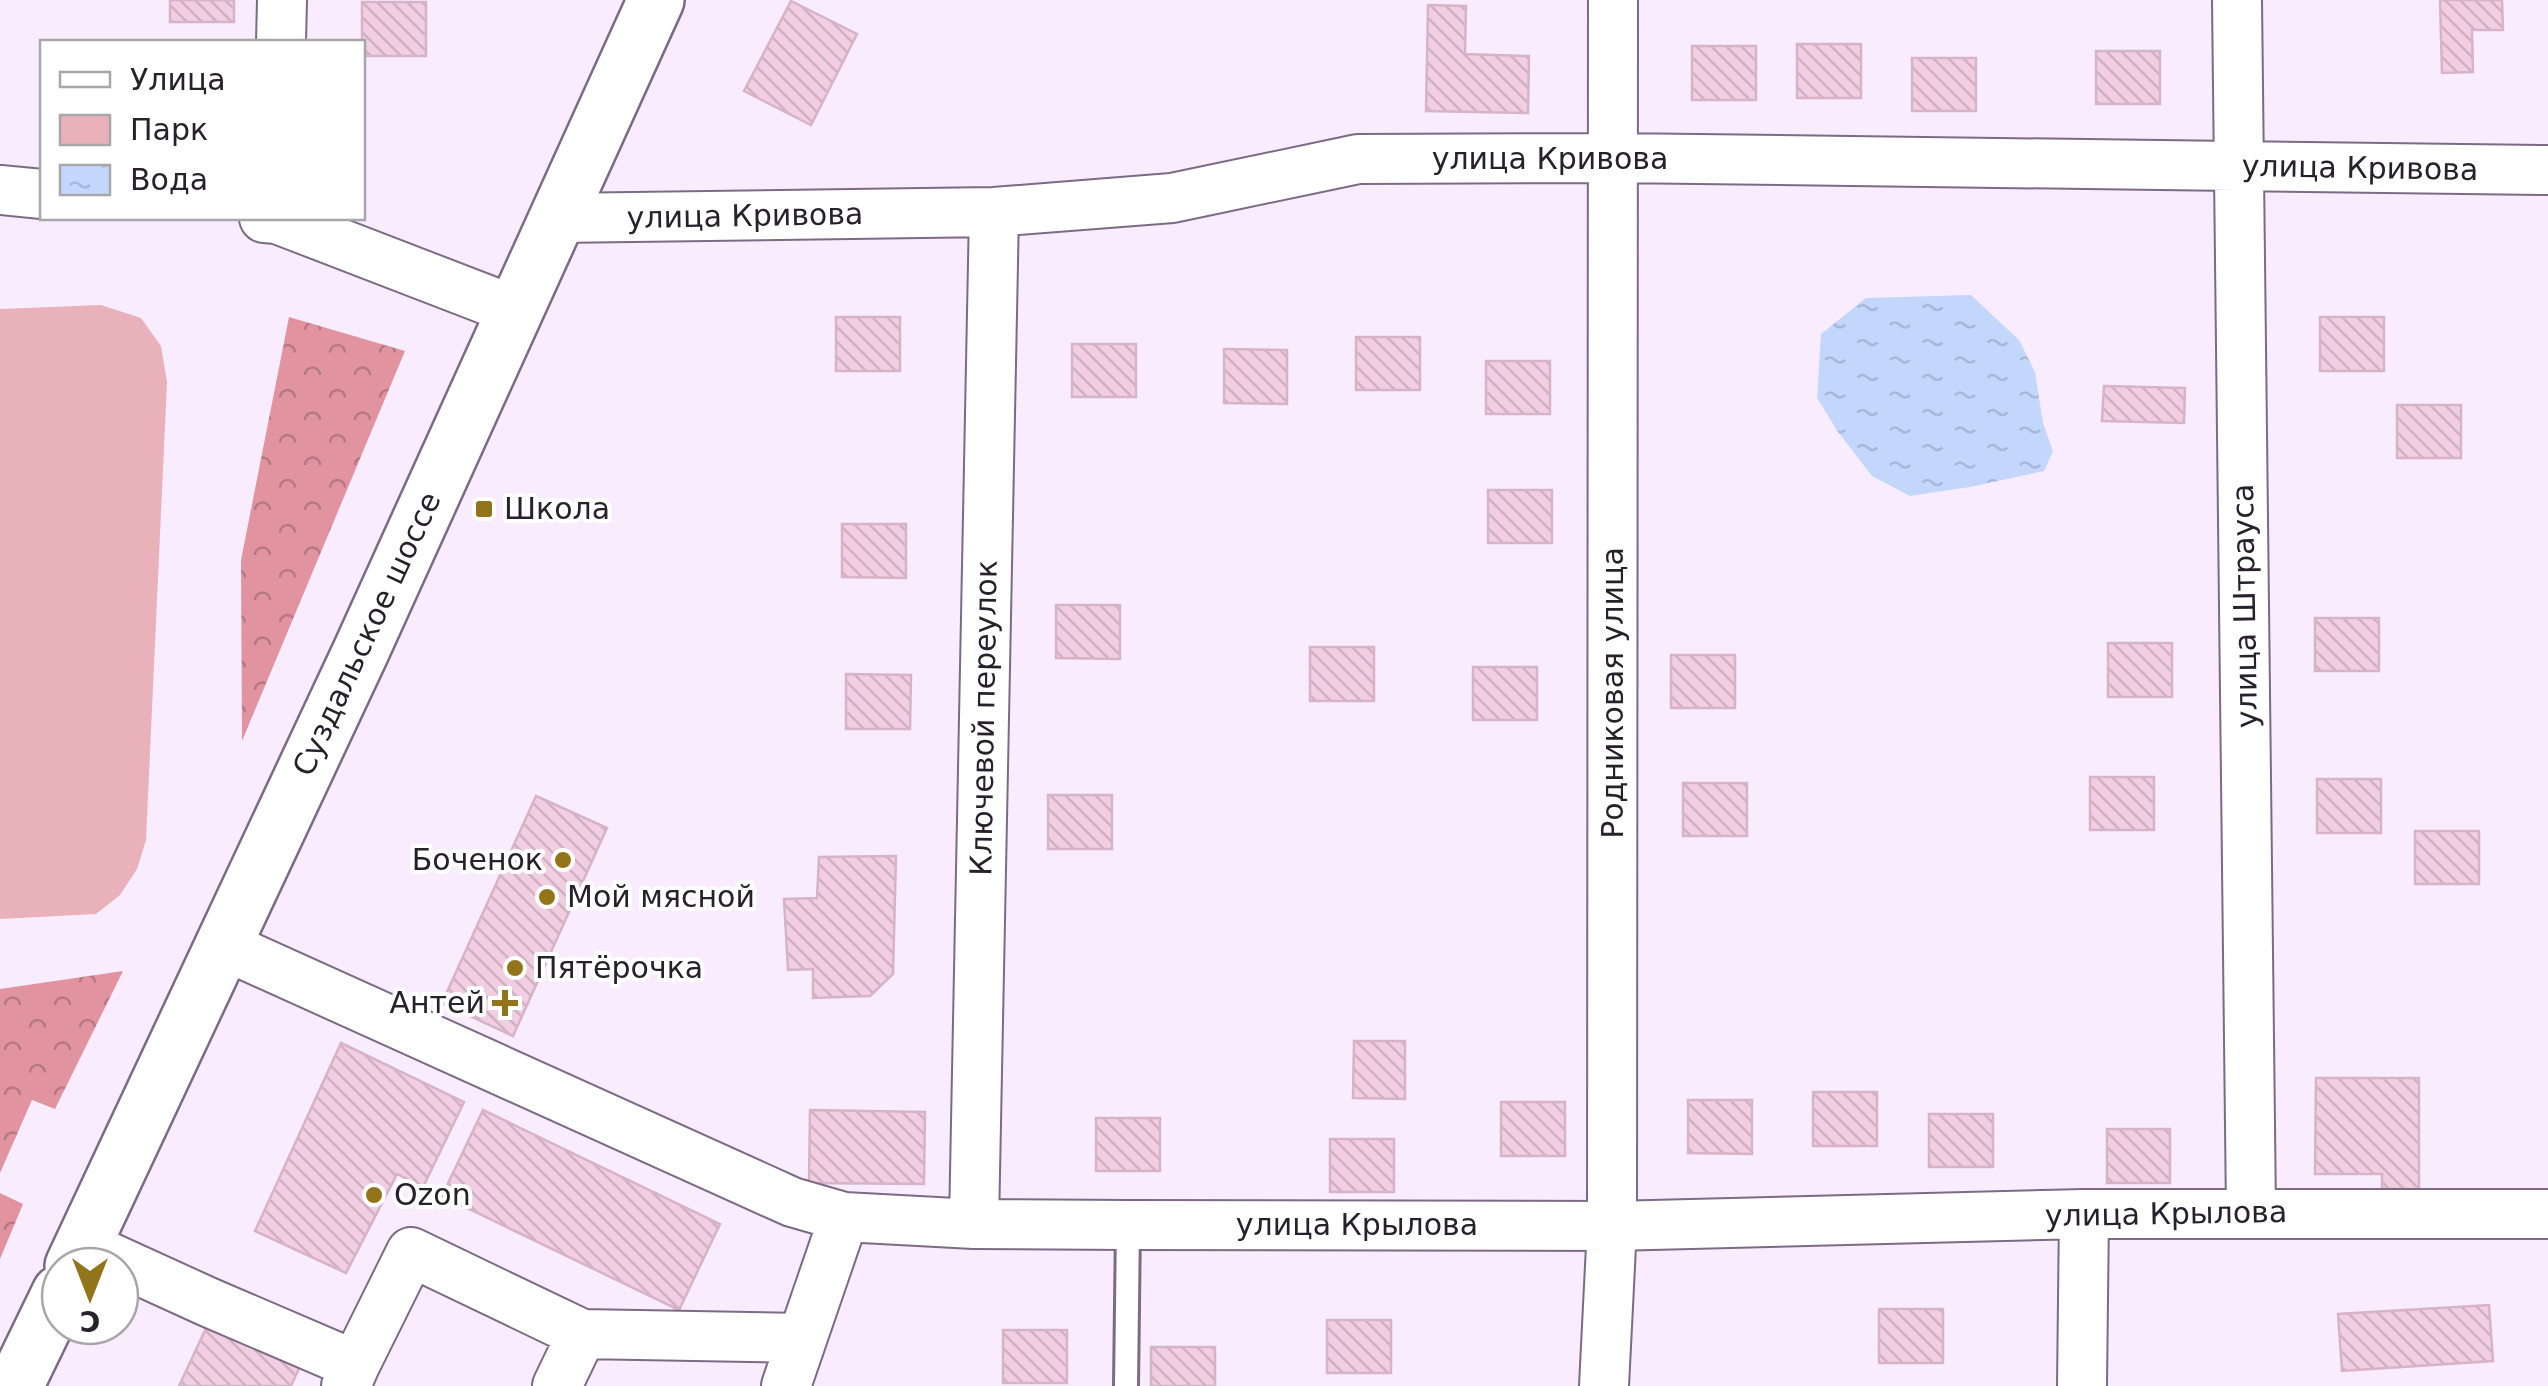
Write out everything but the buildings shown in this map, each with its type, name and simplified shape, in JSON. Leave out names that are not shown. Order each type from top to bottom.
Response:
[{"type":"main road","name":"Суздальское шоссе","points":[[82,1246],[361,652],[656,0]]},
{"type":"main road","name":"Суздальское шоссе","points":[[15,1386],[40,1334]]},
{"type":"street","points":[[281,40],[282,0]]},
{"type":"street","name":"Родниковая улица","points":[[1604,1386],[1612,1226],[1614,0]]},
{"type":"street","name":"улица Штрауса","points":[[2238,0],[2251,1212]]},
{"type":"street","name":"улица Кривова","points":[[558,218],[994,212],[1172,198],[1358,159],[1615,158],[2548,170]]},
{"type":"street","points":[[0,190],[40,194]]},
{"type":"street","name":"Ключевой переулок","points":[[974,1224],[994,212]]},
{"type":"street","points":[[278,220],[516,310]]},
{"type":"street","name":"улица Крылова","points":[[223,945],[792,1202],[844,1217],[974,1224],[1612,1226],[2084,1214],[2548,1214]]},
{"type":"street","points":[[2082,1386],[2084,1214]]},
{"type":"street","points":[[786,1386],[844,1217]]},
{"type":"street","points":[[140,1286],[224,1309],[351,1376],[410,1252],[582,1334],[802,1338]]},
{"type":"street","points":[[557,1386],[582,1334]]},
{"type":"lane","points":[[1126,1386],[1128,1225]]},
{"type":"green space","points":[[101,305],[141,318],[161,346],[167,382],[146,840],[137,869],[120,895],[96,914],[0,919],[0,309]]},
{"type":"green space","points":[[289,317],[405,351],[242,741],[241,560]]},
{"type":"green space","points":[[123,971],[55,1109],[32,1100],[0,1173],[0,989]]},
{"type":"green space","points":[[0,1193],[23,1204],[0,1259]]},
{"type":"water","points":[[1971,295],[2019,340],[2035,372],[2043,423],[2053,451],[2044,471],[1910,496],[1872,476],[1817,398],[1821,334],[1866,298]]},
{"type":"place","name":"Школа","points":[[484,509]]},
{"type":"place","name":"Боченок","points":[[563,860]]},
{"type":"place","name":"Мой мясной","points":[[547,897]]},
{"type":"place","name":"Пятёрочка","points":[[515,968]]},
{"type":"place","name":"Антей","points":[[505,1003]]},
{"type":"place","name":"Ozon","points":[[374,1195]]}]
